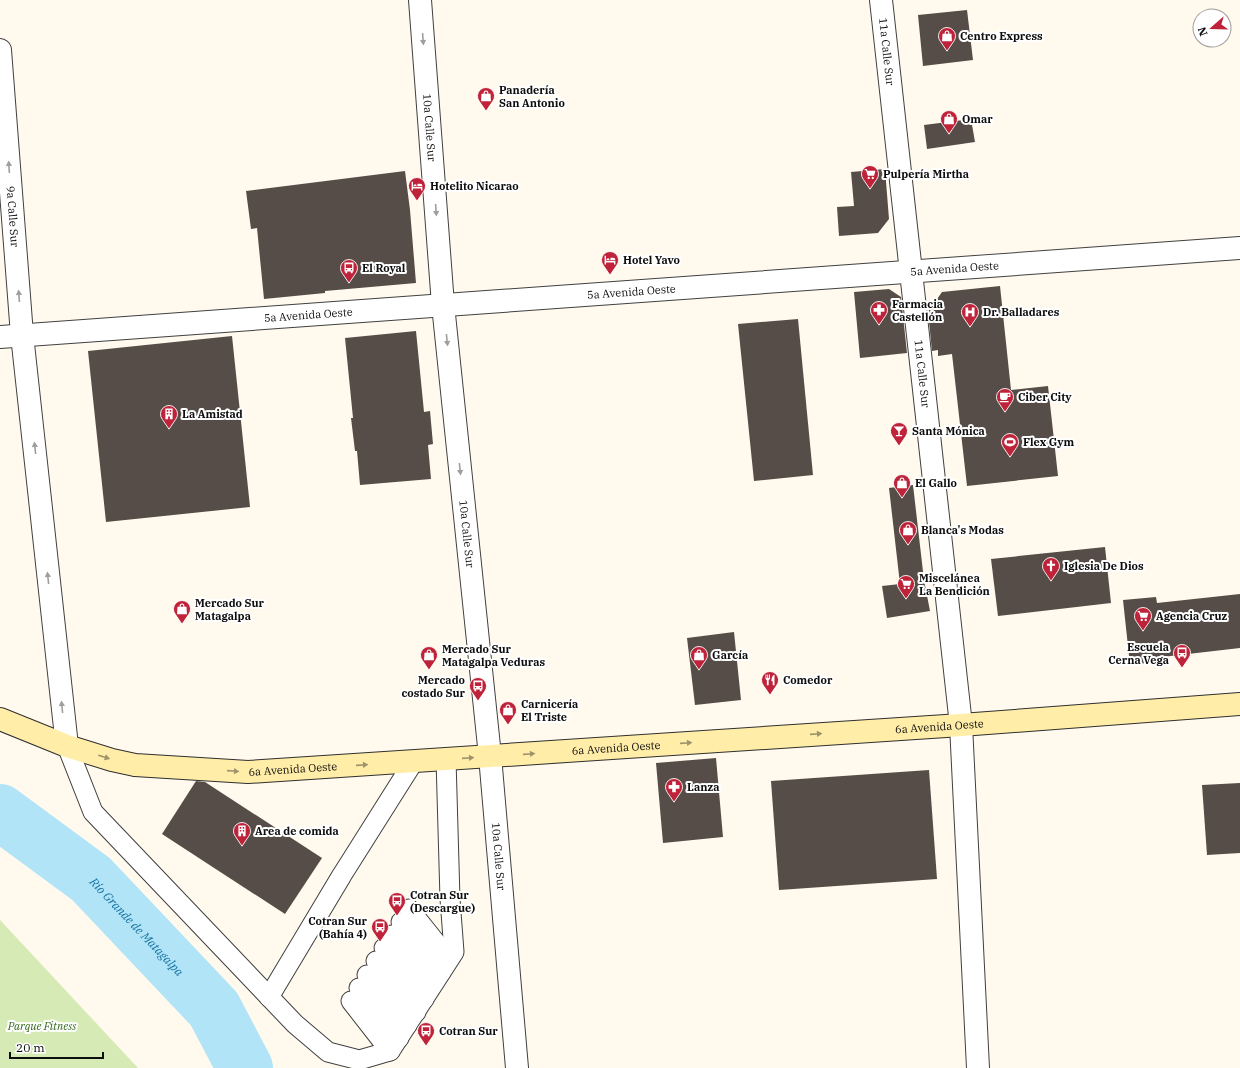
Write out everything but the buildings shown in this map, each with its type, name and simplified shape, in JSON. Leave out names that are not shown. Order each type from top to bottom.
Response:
[{"type":"street","name":"10a Calle Sur","points":[[420,0],[443,305],[490,756],[517,1068]]},
{"type":"street","name":"11a Calle Sur","points":[[881,0],[961,724],[978,1068]]},
{"type":"street","name":"9a Calle Sur","points":[[0,50],[22,335],[67,746]]},
{"type":"street","name":"5a Avenida Oeste","points":[[0,337],[1240,248]]},
{"type":"street","name":"6a Avenida Oeste","points":[[0,719],[67,746],[112,760],[135,765],[248,772],[1240,704]]},
{"type":"lane","points":[[67,746],[93,812],[295,1024],[328,1052],[359,1060],[420,1005],[454,952],[450,899],[446,759]]},
{"type":"lane","points":[[269,997],[342,874],[414,761]]},
{"type":"lane","points":[[380,955],[420,1005]]},
{"type":"lane","points":[[380,955],[420,1005]]},
{"type":"lane","points":[[380,955],[420,1005]]},
{"type":"lane","points":[[380,955],[420,1005]]},
{"type":"green space","name":"Parque Fitness","points":[[0,920],[138,1068],[0,1068]]},
{"type":"waterway","name":"Río Grande de Matagalpa","points":[[0,812],[91,879],[214,1009],[245,1068]]},
{"type":"place","name":"Centro Express","points":[[947,51]]},
{"type":"place","name":"Panadería San Antonio","points":[[486,111]]},
{"type":"place","name":"Omar","points":[[949,134]]},
{"type":"place","name":"Pulpería Mirtha","points":[[870,189]]},
{"type":"place","name":"Hotelito Nicarao","points":[[417,201]]},
{"type":"place","name":"Hotel Yavo","points":[[610,275]]},
{"type":"place","name":"El Royal","points":[[349,283]]},
{"type":"place","name":"Farmacia Castellón","points":[[879,325]]},
{"type":"place","name":"Dr. Balladares","points":[[970,327]]},
{"type":"place","name":"Ciber City","points":[[1005,412]]},
{"type":"place","name":"La Amistad","points":[[169,429]]},
{"type":"place","name":"Santa Mónica","points":[[899,446]]},
{"type":"place","name":"Flex Gym","points":[[1010,457]]},
{"type":"place","name":"El Gallo","points":[[902,498]]},
{"type":"place","name":"Blanca's Modas","points":[[908,545]]},
{"type":"place","name":"Iglesia De Dios","points":[[1051,581]]},
{"type":"place","name":"Miscelánea La Bendición","points":[[906,599]]},
{"type":"place","name":"Mercado Sur Matagalpa","points":[[182,624]]},
{"type":"place","name":"Agencia Cruz","points":[[1143,631]]},
{"type":"place","name":"Escuela Cerna Vega","points":[[1182,668]]},
{"type":"place","name":"Mercado Sur Matagalpa Veduras","points":[[429,670]]},
{"type":"place","name":"García","points":[[699,670]]},
{"type":"place","name":"Comedor","points":[[770,695]]},
{"type":"place","name":"Mercado costado Sur","points":[[478,701]]},
{"type":"place","name":"Carnicería El Triste","points":[[508,725]]},
{"type":"place","name":"Lanza","points":[[674,802]]},
{"type":"place","name":"Area de comida","points":[[242,846]]},
{"type":"place","name":"Cotran Sur (Descargue)","points":[[397,916]]},
{"type":"place","name":"Cotran Sur (Bahía 4)","points":[[380,942]]},
{"type":"place","name":"Cotran Sur","points":[[426,1046]]}]
